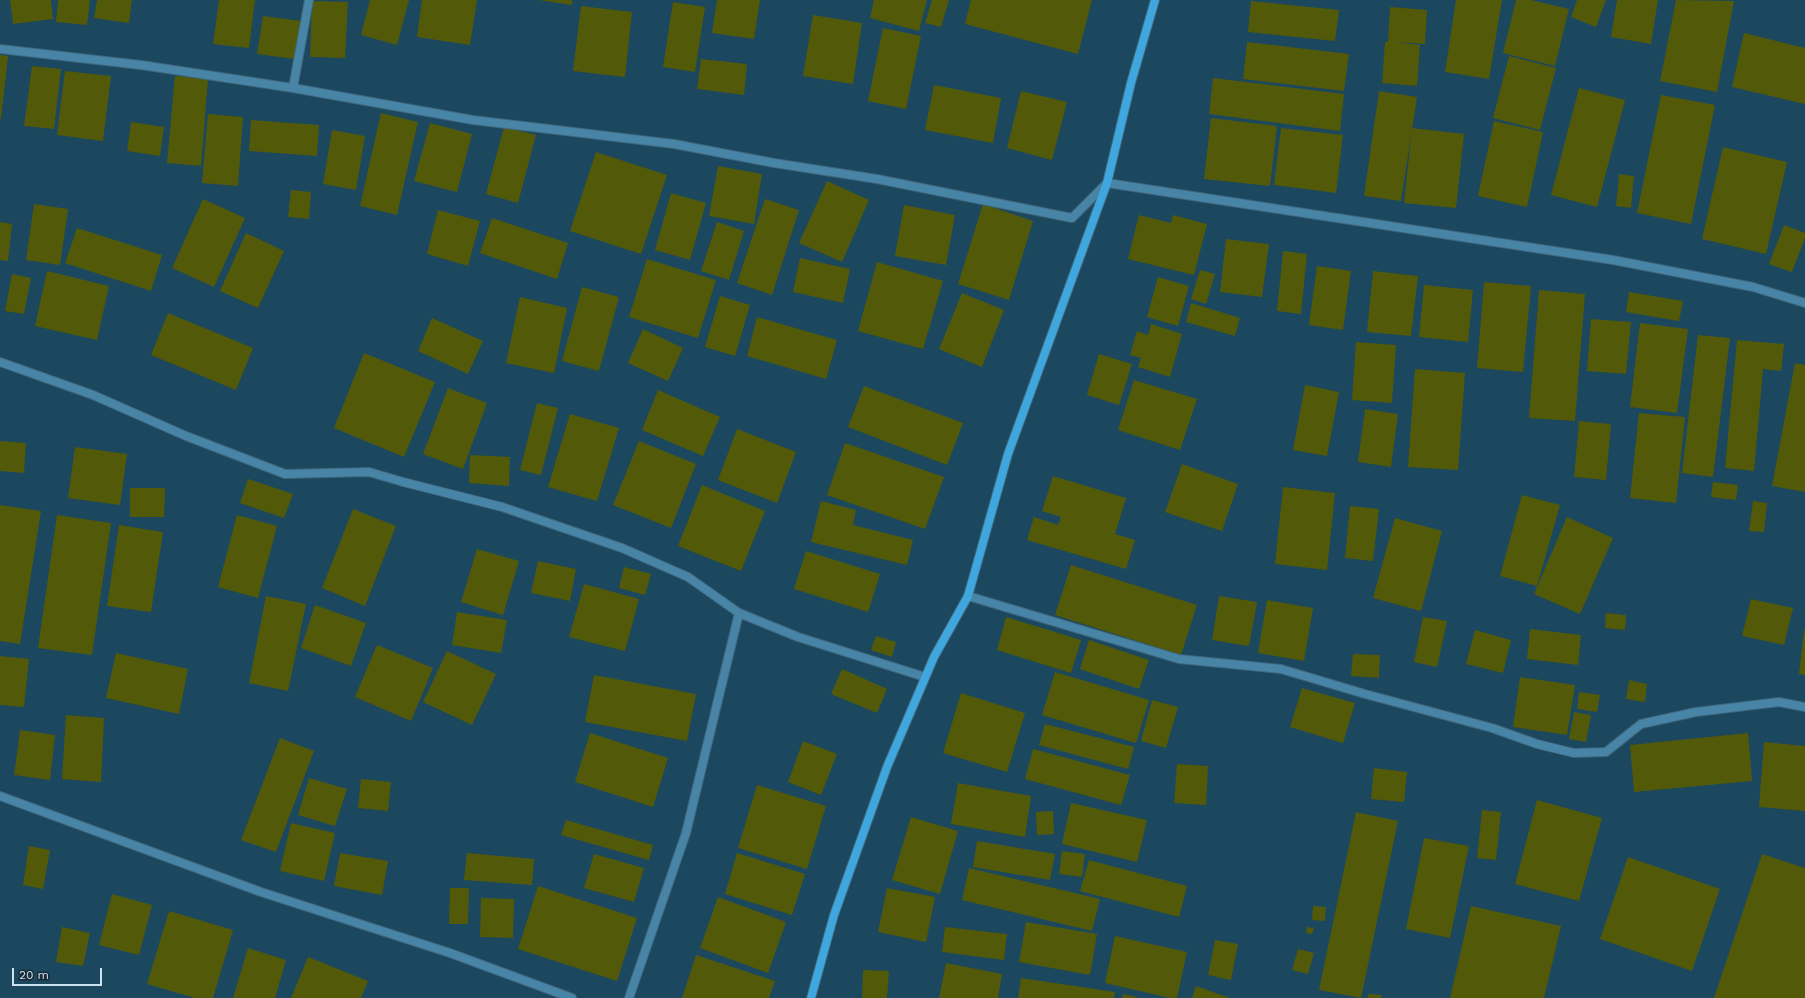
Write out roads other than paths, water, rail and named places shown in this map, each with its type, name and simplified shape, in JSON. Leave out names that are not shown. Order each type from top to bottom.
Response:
[{"type":"street","points":[[293,88],[309,0]]},
{"type":"street","points":[[811,998],[834,915],[887,767],[934,657],[968,596],[1008,454],[1107,183],[1131,83],[1155,0]]},
{"type":"street","points":[[0,50],[140,65],[293,88],[473,120],[674,144],[774,163],[877,179],[1072,218],[1107,183]]},
{"type":"street","points":[[1107,183],[1613,260],[1753,287],[1805,303]]},
{"type":"street","points":[[0,362],[93,395],[186,436],[285,474],[369,472],[510,510],[622,548],[688,577],[739,613],[798,637],[925,677]]},
{"type":"street","points":[[968,596],[1179,659],[1281,668],[1365,694],[1492,728],[1537,744],[1574,753],[1606,752],[1641,724],[1696,712],[1779,702],[1805,707]]},
{"type":"street","points":[[629,998],[686,832],[739,613]]},
{"type":"street","points":[[0,796],[261,892],[450,954],[572,998]]}]
